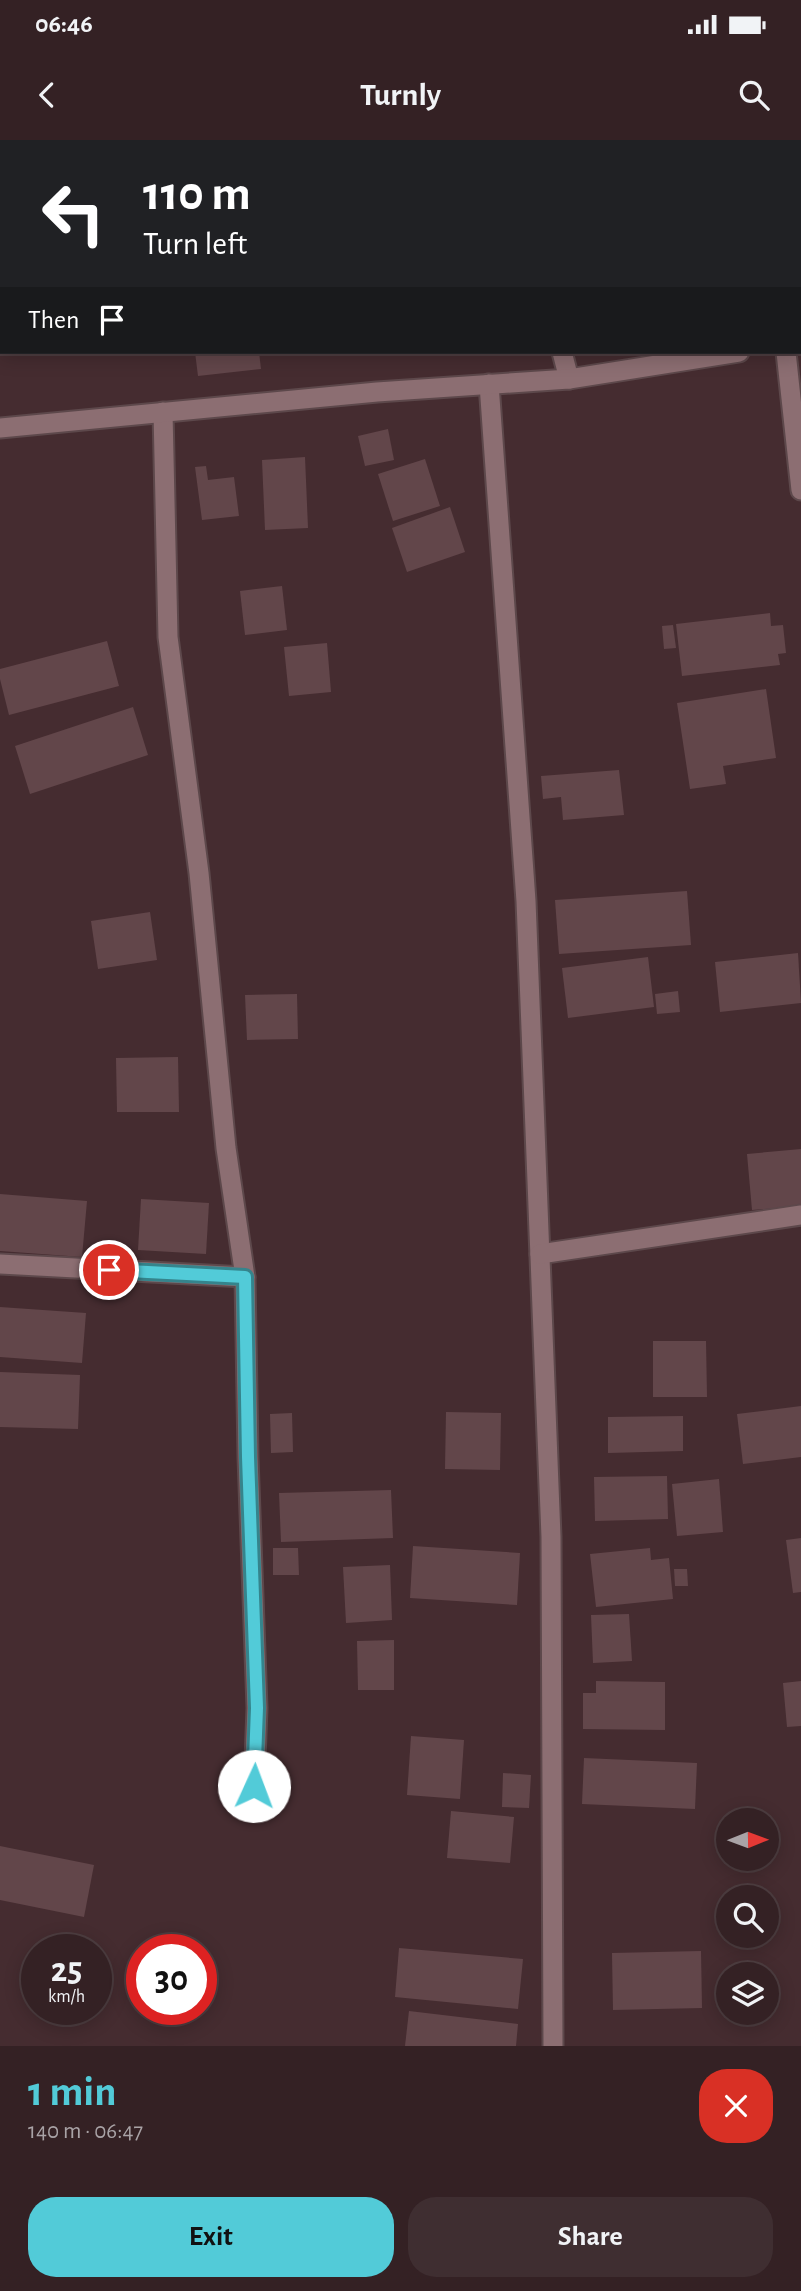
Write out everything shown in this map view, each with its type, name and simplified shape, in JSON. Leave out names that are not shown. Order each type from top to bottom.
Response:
[{"type":"street","points":[[563,354],[569,379]]},
{"type":"street","points":[[0,428],[377,392],[569,379],[726,354]]},
{"type":"street","points":[[786,354],[801,490]]},
{"type":"street","points":[[489,384],[526,901],[551,1537],[553,2046]]},
{"type":"street","points":[[163,412],[167,637],[199,873],[226,1148],[245,1277],[257,1708],[253,1812]]},
{"type":"street","points":[[540,1254],[801,1216]]},
{"type":"street","points":[[0,1264],[245,1277]]},
{"type":"building","points":[[195,354],[259,354],[261,369],[198,376]]},
{"type":"building","points":[[388,429],[394,460],[365,466],[358,436]]},
{"type":"building","points":[[305,457],[308,528],[265,530],[262,460]]},
{"type":"building","points":[[425,459],[440,506],[393,521],[378,474]]},
{"type":"building","points":[[206,466],[208,480],[234,477],[239,516],[202,520],[195,467]]},
{"type":"building","points":[[450,507],[465,552],[407,572],[392,528]]},
{"type":"building","points":[[282,586],[287,630],[245,635],[240,591]]},
{"type":"building","points":[[770,613],[771,626],[783,625],[786,653],[778,654],[780,665],[682,676],[676,624]]},
{"type":"building","points":[[673,625],[676,648],[664,649],[662,626]]},
{"type":"building","points":[[107,641],[119,686],[9,715],[0,669]]},
{"type":"building","points":[[327,643],[331,692],[289,696],[284,647]]},
{"type":"building","points":[[766,689],[776,758],[723,766],[726,784],[690,789],[677,703]]},
{"type":"building","points":[[133,707],[148,755],[30,794],[15,746]]},
{"type":"building","points":[[619,770],[624,815],[563,820],[561,797],[543,799],[541,776]]},
{"type":"building","points":[[687,891],[691,945],[559,954],[555,900]]},
{"type":"building","points":[[150,912],[157,960],[98,969],[91,921]]},
{"type":"building","points":[[798,953],[801,1003],[720,1012],[715,962]]},
{"type":"building","points":[[648,957],[654,1007],[568,1018],[562,968]]},
{"type":"building","points":[[678,991],[680,1012],[657,1014],[655,994]]},
{"type":"building","points":[[297,994],[298,1039],[247,1040],[245,995]]},
{"type":"building","points":[[178,1057],[179,1112],[117,1112],[116,1058]]},
{"type":"building","points":[[801,1149],[801,1206],[752,1210],[747,1154]]},
{"type":"building","points":[[0,1194],[87,1201],[82,1257],[0,1251]]},
{"type":"building","points":[[141,1199],[209,1203],[206,1254],[138,1250]]},
{"type":"building","points":[[0,1307],[86,1313],[82,1363],[0,1357]]},
{"type":"building","points":[[653,1341],[706,1341],[707,1397],[653,1397]]},
{"type":"building","points":[[0,1372],[80,1375],[78,1429],[0,1427]]},
{"type":"building","points":[[801,1406],[801,1457],[743,1464],[737,1414]]},
{"type":"building","points":[[446,1412],[501,1413],[500,1470],[445,1469]]},
{"type":"building","points":[[292,1413],[293,1452],[271,1453],[270,1414]]},
{"type":"building","points":[[683,1416],[683,1451],[608,1453],[608,1417]]},
{"type":"building","points":[[667,1476],[668,1519],[595,1521],[594,1477]]},
{"type":"building","points":[[719,1479],[723,1532],[677,1536],[672,1484]]},
{"type":"building","points":[[391,1490],[393,1538],[281,1542],[279,1493]]},
{"type":"building","points":[[801,1538],[801,1592],[793,1593],[786,1540]]},
{"type":"building","points":[[413,1546],[520,1553],[517,1605],[410,1598]]},
{"type":"building","points":[[273,1548],[298,1548],[299,1575],[273,1575]]},
{"type":"building","points":[[650,1548],[651,1560],[669,1558],[673,1599],[596,1607],[590,1554]]},
{"type":"building","points":[[390,1565],[392,1620],[346,1623],[343,1567]]},
{"type":"building","points":[[674,1569],[687,1569],[688,1586],[675,1586]]},
{"type":"building","points":[[629,1614],[632,1661],[593,1663],[591,1615]]},
{"type":"building","points":[[394,1640],[394,1690],[358,1690],[357,1641]]},
{"type":"building","points":[[596,1681],[665,1682],[665,1730],[583,1729],[583,1693],[596,1693]]},
{"type":"building","points":[[801,1681],[801,1726],[787,1727],[783,1683]]},
{"type":"building","points":[[411,1736],[464,1740],[460,1799],[407,1795]]},
{"type":"building","points":[[584,1758],[697,1763],[695,1809],[582,1804]]},
{"type":"building","points":[[503,1773],[531,1775],[529,1808],[502,1807]]},
{"type":"building","points":[[451,1811],[514,1817],[510,1863],[447,1858]]},
{"type":"building","points":[[0,1846],[94,1865],[84,1917],[0,1900]]},
{"type":"building","points":[[399,1948],[523,1959],[518,2009],[395,1997]]},
{"type":"building","points":[[701,1951],[702,2008],[613,2010],[612,1953]]},
{"type":"building","points":[[409,2011],[518,2024],[516,2046],[405,2046]]},
{"type":"route","points":[[109,1270],[245,1277],[257,1708],[254,1786]]}]
